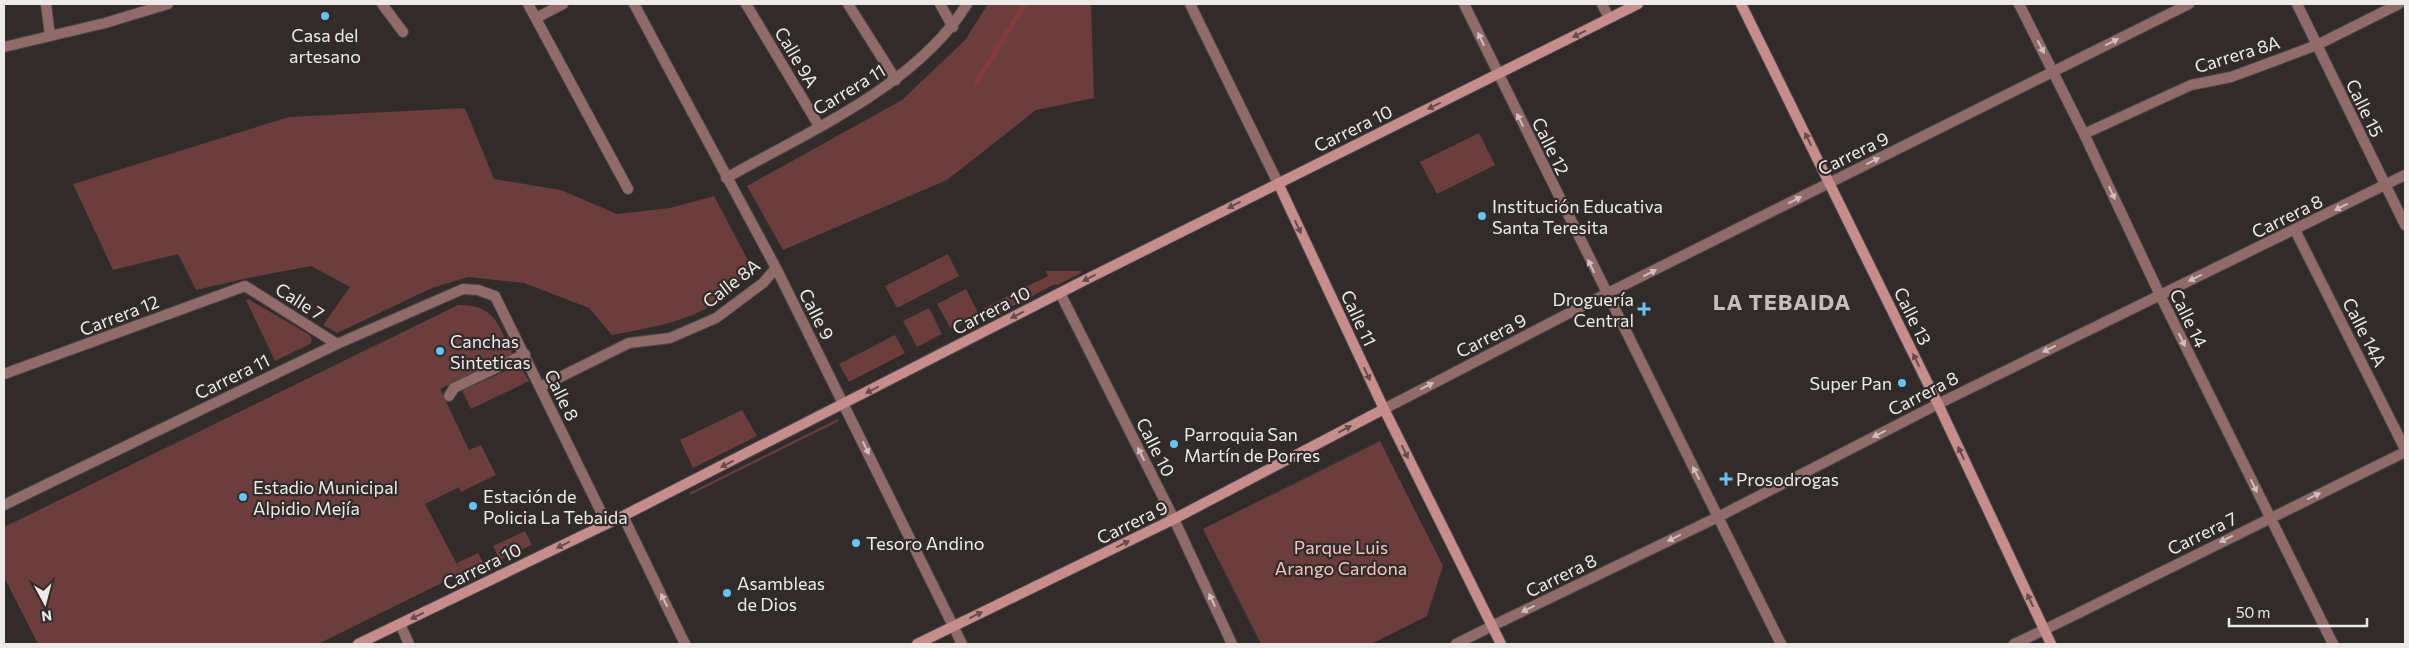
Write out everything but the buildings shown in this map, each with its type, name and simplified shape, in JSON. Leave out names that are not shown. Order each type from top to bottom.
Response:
[{"type":"main road","name":"Carrera 10","points":[[358,644],[623,516],[1278,183],[1638,4]]},
{"type":"main road","name":"Calle 13","points":[[1742,4],[1938,404],[2051,644]]},
{"type":"main road","name":"Calle 11","points":[[1278,183],[1384,409],[1500,644]]},
{"type":"main road","name":"Carrera 9","points":[[917,644],[1174,519],[1384,409]]},
{"type":"street","points":[[46,4],[50,36]]},
{"type":"street","points":[[4,47],[105,23],[168,4]]},
{"type":"street","points":[[382,4],[403,32]]},
{"type":"street","points":[[528,4],[628,189]]},
{"type":"street","points":[[536,18],[563,4]]},
{"type":"street","name":"Calle 9","points":[[634,4],[776,268],[845,404],[962,644]]},
{"type":"street","name":"Calle 9A","points":[[746,4],[819,126]]},
{"type":"street","points":[[848,4],[896,80]]},
{"type":"street","points":[[940,4],[953,27]]},
{"type":"street","name":"Carrera 11","points":[[726,178],[896,80],[953,27],[967,4]]},
{"type":"street","name":"Calle 11","points":[[1190,4],[1278,183]]},
{"type":"street","name":"Calle 12","points":[[1464,4],[1781,644]]},
{"type":"street","points":[[1602,4],[1609,18]]},
{"type":"street","name":"Calle 14","points":[[2019,4],[2084,134],[2160,296],[2333,644]]},
{"type":"street","name":"Calle 15","points":[[2297,4],[2405,225]]},
{"type":"street","name":"Carrera 8A","points":[[2084,134],[2191,85],[2231,77],[2316,45],[2399,4]]},
{"type":"street","name":"Carrera 9","points":[[1384,409],[1606,294],[2184,5]]},
{"type":"street","name":"Carrera 8","points":[[1456,644],[1718,517],[1938,404],[2405,175]]},
{"type":"street","name":"Calle 14A","points":[[2295,230],[2405,451]]},
{"type":"street","name":"Calle 8A","points":[[540,387],[629,342],[670,338],[716,318],[763,283],[776,268]]},
{"type":"street","name":"Calle 7","points":[[245,286],[337,344]]},
{"type":"street","name":"Carrera 12","points":[[4,374],[245,286]]},
{"type":"street","name":"Carrera 11","points":[[4,505],[337,344],[463,289],[478,290]]},
{"type":"street","name":"Calle 8","points":[[478,290],[495,296],[607,524]]},
{"type":"street","name":"Calle 10","points":[[1060,293],[1174,519],[1232,644]]},
{"type":"street","points":[[449,396],[454,388],[525,354]]},
{"type":"street","name":"Carrera 7","points":[[2014,644],[2405,451]]},
{"type":"street","points":[[623,516],[685,644]]},
{"type":"street","points":[[400,624],[409,644]]},
{"type":"green space","points":[[988,4],[1091,4],[1094,98],[1036,110],[947,180],[783,250],[747,186],[902,100],[965,40]]},
{"type":"green space","points":[[465,108],[494,179],[561,190],[617,214],[670,208],[714,196],[752,268],[725,296],[694,314],[660,325],[612,335],[589,308],[524,283],[468,277],[432,288],[337,333],[323,325],[350,287],[311,266],[196,290],[178,254],[113,270],[73,184],[289,117]]},
{"type":"green space","points":[[1479,133],[1495,165],[1437,194],[1420,162]]},
{"type":"green space","points":[[948,254],[959,276],[897,308],[885,286]]},
{"type":"green space","points":[[1046,271],[1081,271],[1081,273],[1057,285],[1055,284],[990,318],[984,308],[1048,276]]},
{"type":"green space","points":[[966,289],[979,315],[951,329],[937,304]]},
{"type":"green space","points":[[248,299],[308,334],[312,339],[310,344],[275,361],[246,300]]},
{"type":"green space","name":"Estadio Municipal Alpidio Mejía","points":[[458,305],[480,308],[488,312],[499,325],[513,354],[440,389],[469,450],[481,445],[496,475],[461,492],[459,487],[425,504],[460,570],[457,563],[478,553],[485,566],[464,576],[462,573],[318,644],[38,644],[4,577],[4,527]]},
{"type":"green space","points":[[929,308],[942,334],[917,347],[903,321]]},
{"type":"green space","points":[[895,335],[905,353],[849,382],[839,364]]},
{"type":"green space","points":[[513,368],[523,371],[529,381],[471,409],[462,390]]},
{"type":"green space","points":[[742,410],[757,436],[693,468],[680,440]]},
{"type":"green space","points":[[838,419],[839,421],[690,495],[689,493]]},
{"type":"green space","name":"Parque Luis Arango Cardona","points":[[1380,441],[1443,566],[1427,616],[1371,644],[1261,644],[1203,529]]},
{"type":"green space","points":[[525,531],[532,545],[500,560],[493,546]]},
{"type":"waterway","points":[[976,83],[1025,4]]},
{"type":"place","name":"Casa del artesano","points":[[325,16]]},
{"type":"place","name":"Institución Educativa Santa Teresita","points":[[1482,216]]},
{"type":"place","name":"Droguería Central","points":[[1644,309]]},
{"type":"place","name":"Canchas Sinteticas","points":[[440,351]]},
{"type":"place","name":"Super Pan","points":[[1902,383]]},
{"type":"place","name":"Parroquia San Martín de Porres","points":[[1174,444]]},
{"type":"place","name":"Prosodrogas","points":[[1726,479]]},
{"type":"place","name":"Estadio Municipal Alpidio Mejía","points":[[243,497]]},
{"type":"place","name":"Estación de Policia La Tebaida","points":[[473,506]]},
{"type":"place","name":"Tesoro Andino","points":[[856,543]]},
{"type":"place","name":"Asambleas de Dios","points":[[727,593]]},
{"type":"district","name":"LA TEBAIDA","points":[[1782,301]]}]
